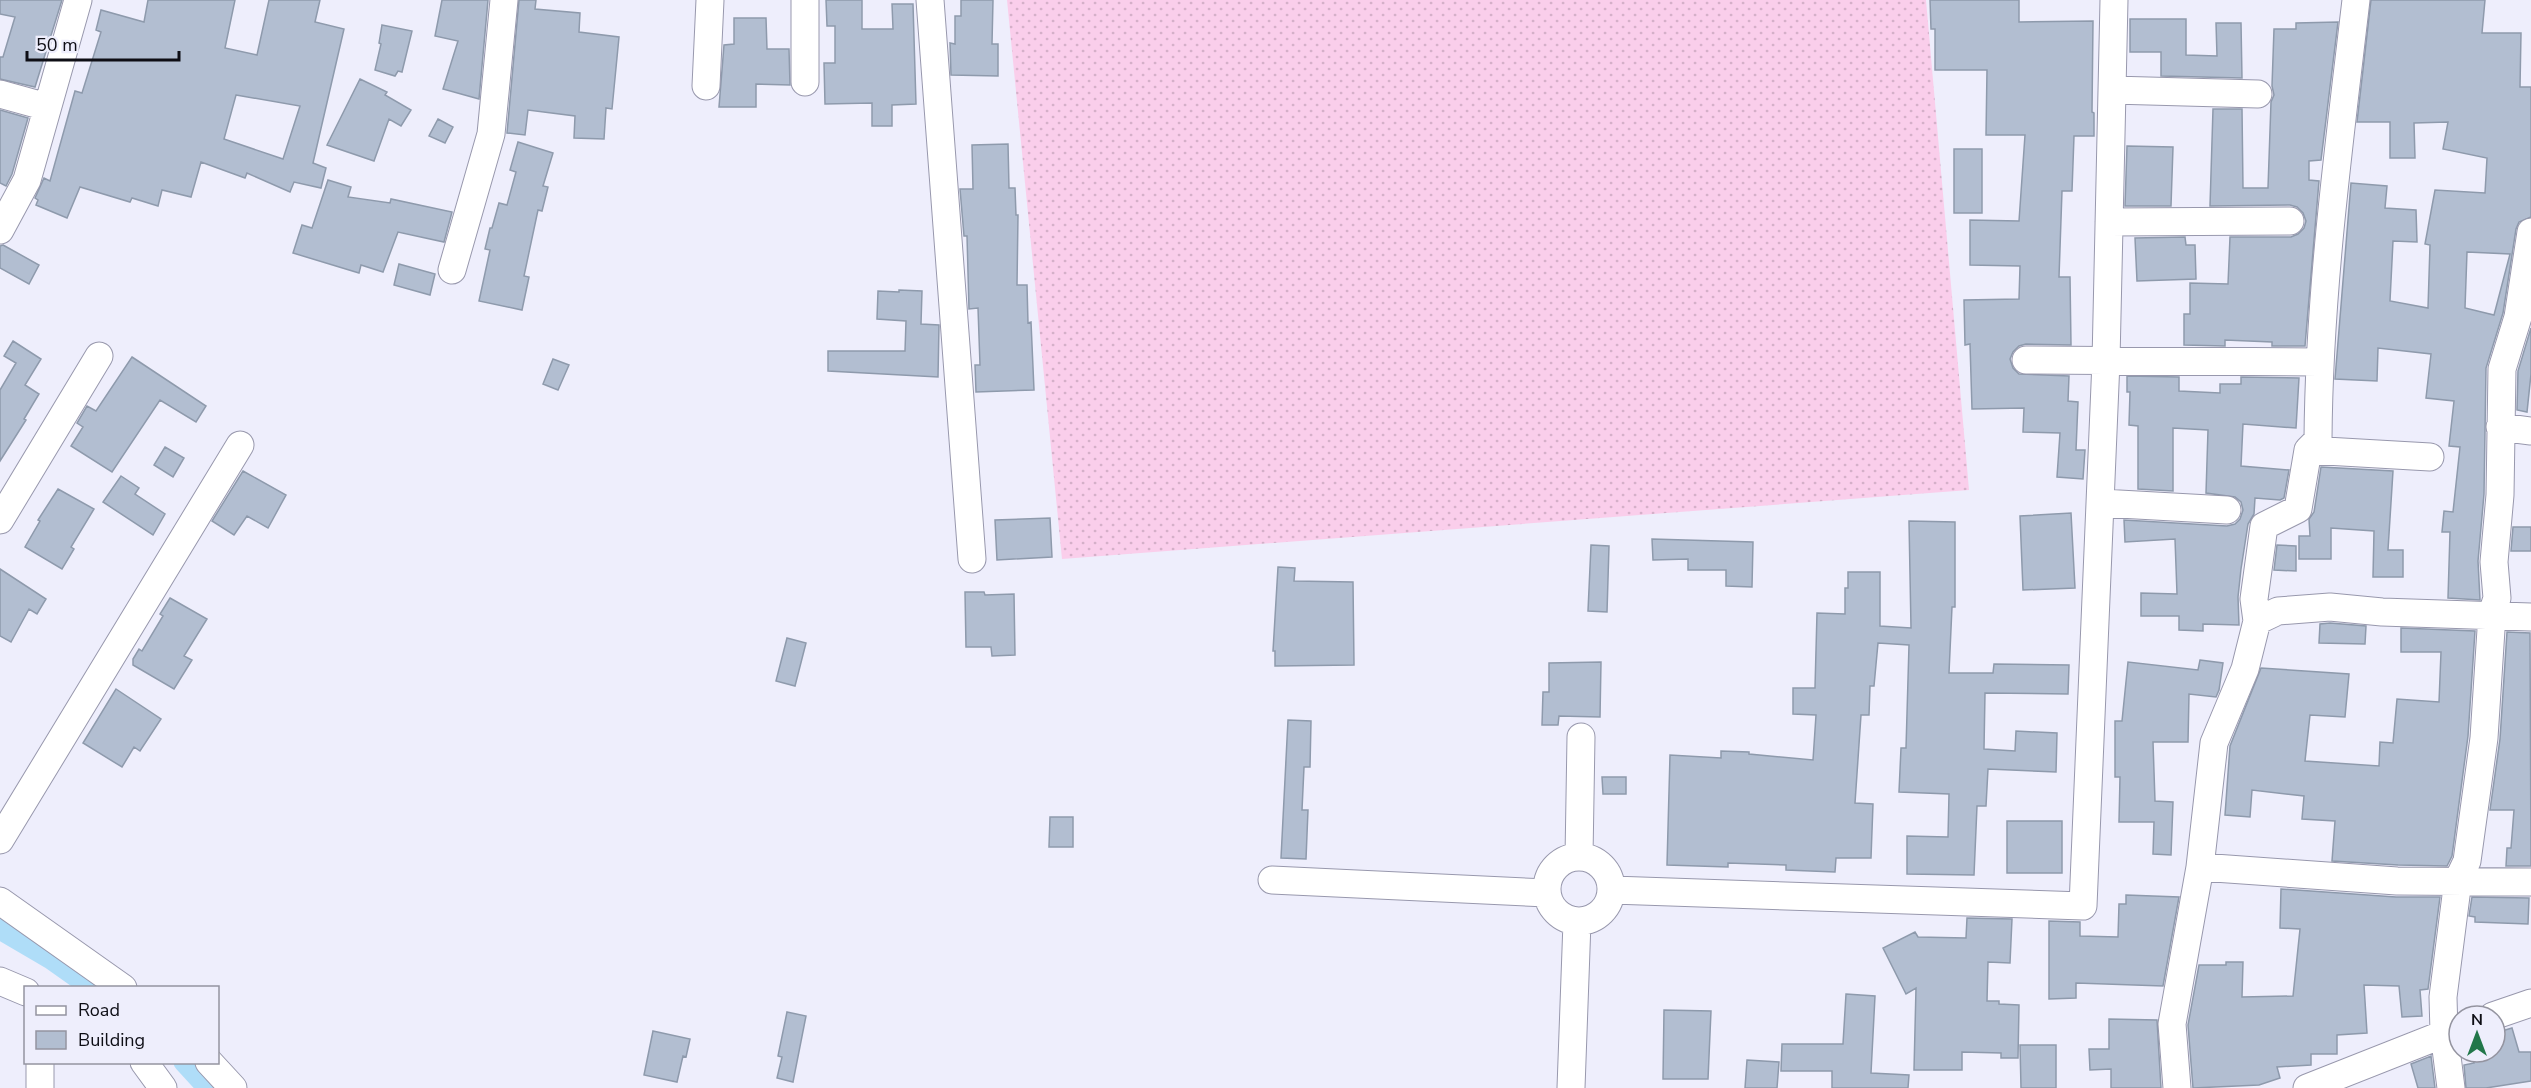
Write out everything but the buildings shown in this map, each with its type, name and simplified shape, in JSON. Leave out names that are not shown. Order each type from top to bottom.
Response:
[{"type":"street","points":[[0,230],[27,180],[78,0]]},
{"type":"street","points":[[452,270],[491,134],[504,0]]},
{"type":"street","points":[[706,86],[710,0]]},
{"type":"street","points":[[805,0],[806,82]]},
{"type":"street","points":[[930,0],[972,559]]},
{"type":"street","points":[[1611,890],[2083,906],[2102,503],[2114,0]]},
{"type":"street","points":[[2177,1088],[2172,1024],[2200,867],[2214,743],[2245,669],[2257,621],[2254,599],[2264,526],[2298,509],[2308,450],[2318,440],[2319,362],[2336,170],[2356,0]]},
{"type":"street","points":[[2112,90],[2258,94]]},
{"type":"street","points":[[0,94],[47,107]]},
{"type":"street","points":[[2109,222],[2290,221]]},
{"type":"street","points":[[2447,1014],[2443,997],[2458,880],[2466,861],[2484,738],[2492,614],[2497,598],[2494,562],[2500,495],[2502,369],[2518,317],[2531,232]]},
{"type":"street","points":[[0,520],[99,356]]},
{"type":"street","points":[[2026,360],[2319,362]]},
{"type":"street","points":[[2500,427],[2531,431]]},
{"type":"street","points":[[0,840],[240,445]]},
{"type":"street","points":[[2308,450],[2430,458]]},
{"type":"street","points":[[2102,503],[2227,510]]},
{"type":"street","points":[[2257,621],[2278,611],[2330,607],[2382,612],[2531,617]]},
{"type":"street","points":[[1579,857],[1581,737]]},
{"type":"street","points":[[1579,857],[1598,863],[1610,880],[1611,890],[1605,909],[1598,916],[1588,921],[1577,922],[1556,913],[1550,904],[1547,882],[1560,863],[1579,857]]},
{"type":"street","points":[[2200,867],[2397,880],[2531,882]]},
{"type":"street","points":[[1272,880],[1547,893]]},
{"type":"street","points":[[0,901],[122,986]]},
{"type":"street","points":[[1571,1088],[1577,922]]},
{"type":"street","points":[[0,981],[24,991]]},
{"type":"street","points":[[2507,1011],[2531,1003]]},
{"type":"street","points":[[2307,1088],[2447,1032]]},
{"type":"street","points":[[40,1064],[40,1088]]},
{"type":"street","points":[[145,1064],[163,1088]]},
{"type":"street","points":[[211,1064],[232,1088]]},
{"type":"street","points":[[2451,1064],[2451,1088]]},
{"type":"shaded area","points":[[1007,0],[1926,0],[1969,490],[1062,559]]},
{"type":"waterway","points":[[0,929],[51,959],[89,986]]},
{"type":"waterway","points":[[186,1064],[208,1088]]}]
